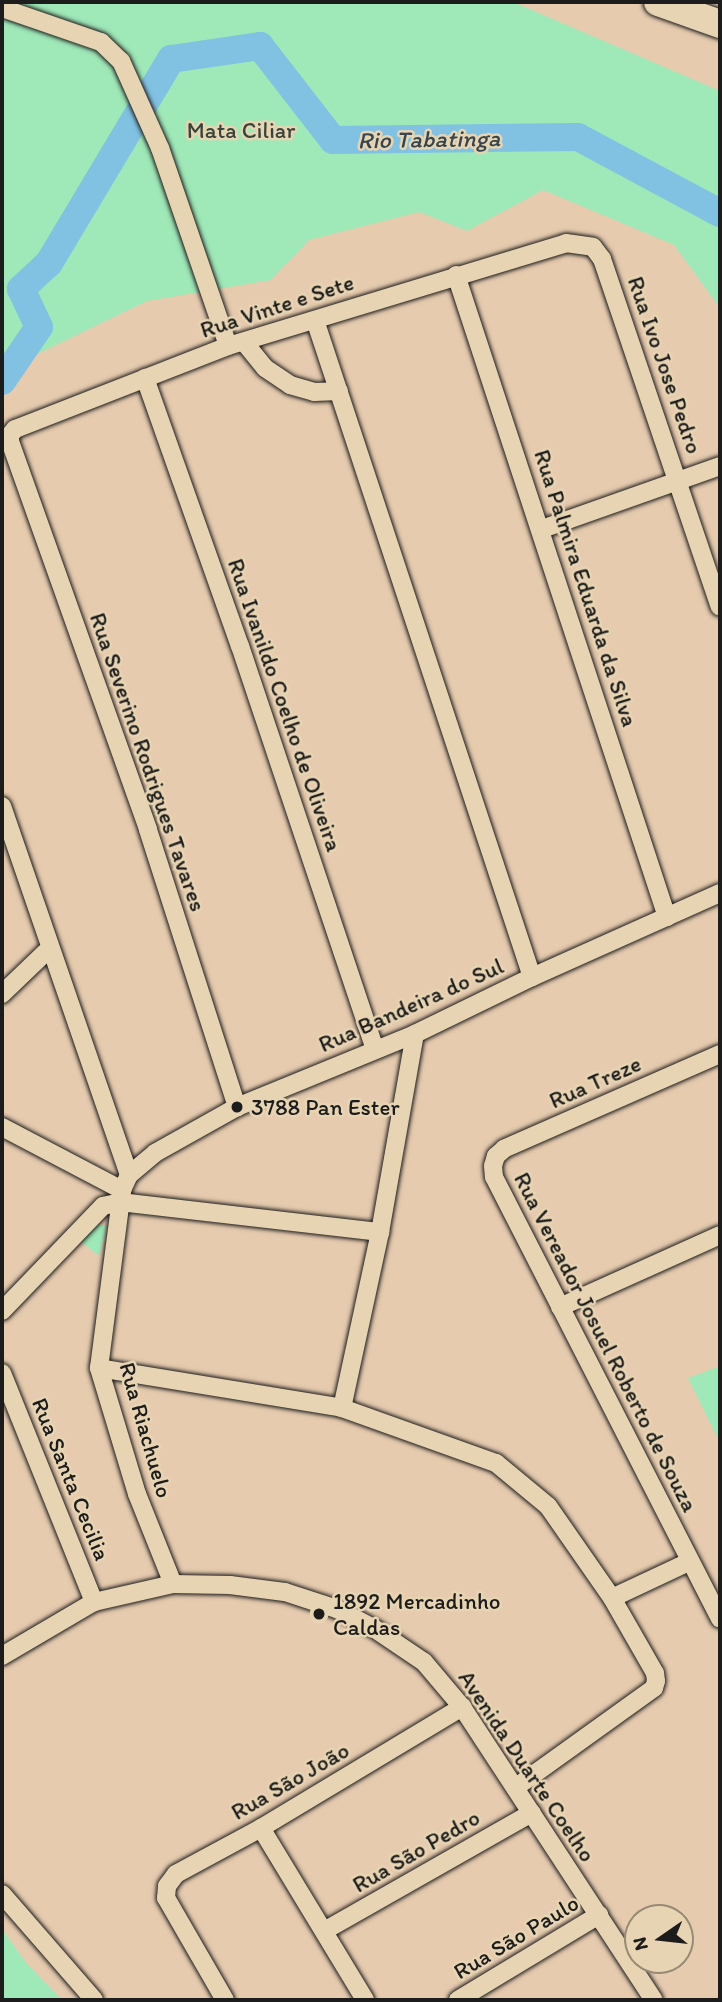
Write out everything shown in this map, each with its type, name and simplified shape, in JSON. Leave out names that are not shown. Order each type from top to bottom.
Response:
[{"type":"main road","points":[[658,2],[720,24]]},
{"type":"street","points":[[2,8],[101,42],[121,61],[140,97],[236,344],[290,385],[314,392],[339,391]]},
{"type":"street","name":"Rua Vinte e Sete","points":[[10,435],[15,429],[236,344],[566,243]]},
{"type":"street","name":"Rua Ivo Jose Pedro","points":[[566,243],[593,247],[602,259],[720,607]]},
{"type":"street","name":"Rua Palmira Eduarda da Silva","points":[[456,275],[542,529],[667,917]]},
{"type":"street","points":[[315,320],[531,977]]},
{"type":"street","name":"Rua Ivanildo Coelho de Oliveira","points":[[145,378],[240,646],[375,1049]]},
{"type":"street","name":"Rua Severino Rodrigues Tavares","points":[[10,435],[10,442],[148,829],[237,1107]]},
{"type":"street","points":[[542,529],[720,466]]},
{"type":"street","points":[[2,806],[124,1189]]},
{"type":"street","name":"Rua Bandeira do Sul","points":[[2,1311],[103,1206],[124,1189],[155,1153],[237,1107],[415,1034],[531,977],[720,893]]},
{"type":"street","points":[[2,994],[49,949]]},
{"type":"street","points":[[342,1408],[380,1232],[415,1034]]},
{"type":"street","name":"Rua Treze","points":[[494,1161],[504,1149],[720,1054]]},
{"type":"street","points":[[2,1126],[124,1189],[380,1232]]},
{"type":"street","name":"Rua Vereador Josuel Roberto de Souza","points":[[494,1161],[494,1177],[720,1618]]},
{"type":"street","name":"Rua Riachuelo","points":[[124,1189],[99,1368],[137,1494],[173,1584]]},
{"type":"street","points":[[560,1307],[720,1235]]},
{"type":"street","points":[[99,1368],[342,1408],[496,1463],[548,1506],[612,1598],[655,1673],[654,1688],[515,1788]]},
{"type":"street","name":"Rua Santa Cecilia","points":[[2,1373],[94,1602]]},
{"type":"street","points":[[612,1598],[690,1562]]},
{"type":"street","name":"Avenida Duarte Coelho","points":[[2,1656],[94,1602],[173,1584],[230,1585],[285,1592],[337,1609],[375,1629],[424,1662],[462,1707],[654,2000]]},
{"type":"street","name":"Rua São João","points":[[225,2000],[171,1911],[166,1898],[167,1886],[176,1874],[261,1828],[462,1707]]},
{"type":"street","name":"Rua São Pedro","points":[[324,1931],[531,1813]]},
{"type":"street","points":[[261,1828],[365,2000]]},
{"type":"street","points":[[2,1894],[94,2000]]},
{"type":"street","name":"Rua São Paulo","points":[[458,2000],[599,1915]]},
{"type":"green space","name":"Mata Ciliar","points":[[2,2],[513,2],[720,91],[720,308],[674,245],[543,190],[467,231],[419,212],[309,240],[271,280],[147,301],[2,371]]},
{"type":"green space","points":[[92,1223],[107,1226],[99,1256],[80,1241]]},
{"type":"green space","points":[[720,1366],[720,1443],[688,1378]]},
{"type":"green space","points":[[2,1929],[27,1964],[62,2000],[2,2000]]},
{"type":"waterway","name":"Rio Tabatinga","points":[[2,381],[39,327],[21,289],[49,263],[171,59],[260,46],[333,140],[578,137],[720,213]]},
{"type":"place","name":"3788 Pan Ester","points":[[237,1107]]},
{"type":"place","name":"1892 Mercadinho Caldas","points":[[319,1614]]}]
